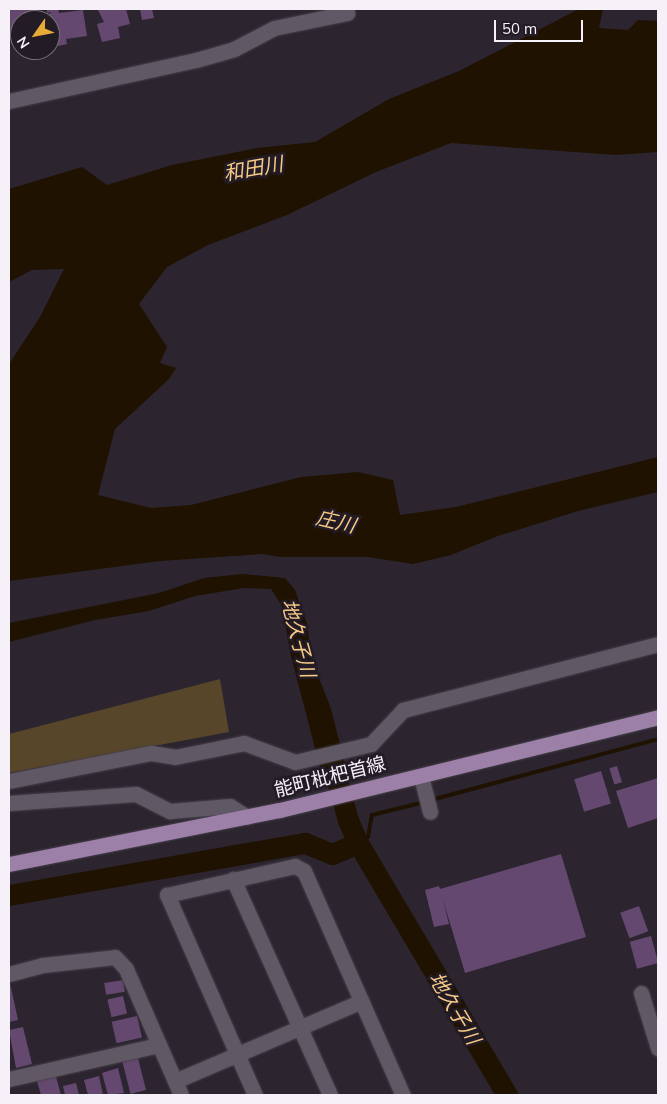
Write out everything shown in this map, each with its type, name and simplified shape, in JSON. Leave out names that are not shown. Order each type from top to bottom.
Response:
[{"type":"main road","name":"能町枇杷首線","points":[[9,864],[247,818],[384,785],[422,781],[658,717]]},
{"type":"street","points":[[9,101],[196,60],[234,49],[274,28],[347,13]]},
{"type":"street","points":[[9,781],[151,753],[175,757],[244,744],[295,762],[371,744],[403,710],[658,644]]},
{"type":"street","points":[[422,781],[429,807]]},
{"type":"street","points":[[9,803],[136,794],[170,811],[230,806],[247,818]]},
{"type":"street","points":[[255,1095],[167,895],[295,866],[304,871],[403,1095]]},
{"type":"street","points":[[233,879],[330,1095]]},
{"type":"street","points":[[9,974],[43,965],[116,957],[126,969],[181,1095]]},
{"type":"street","points":[[642,993],[658,1048]]},
{"type":"street","points":[[175,1081],[362,1001]]},
{"type":"street","points":[[9,1078],[158,1045]]},
{"type":"shaded area","points":[[220,679],[229,732],[9,773],[9,734]]},
{"type":"water","points":[[579,9],[603,9],[599,28],[628,30],[638,20],[658,21],[658,152],[616,155],[451,143],[376,172],[287,215],[208,245],[167,267],[139,304],[167,347],[160,363],[176,368],[169,379],[115,429],[98,495],[151,508],[191,505],[301,477],[358,472],[393,480],[400,515],[456,507],[658,457],[658,492],[578,511],[498,536],[451,555],[413,564],[368,557],[281,557],[262,554],[160,561],[9,581],[9,364],[40,317],[64,269],[32,270],[9,282],[9,189],[82,167],[107,185],[172,165],[257,148],[315,142],[389,99],[459,71]]},
{"type":"water","points":[[242,574],[285,578],[295,590],[307,624],[312,660],[331,709],[349,779],[320,785],[323,779],[291,656],[282,606],[271,589],[244,588],[195,596],[149,611],[95,620],[9,642],[9,623],[159,593],[204,578]]},
{"type":"building","points":[[33,9],[33,10],[10,10],[9,40],[9,10]]},
{"type":"building","points":[[126,9],[130,24],[118,27],[120,38],[102,42],[97,24],[104,22],[98,10]]},
{"type":"building","points":[[140,9],[152,9],[154,18],[142,20]]},
{"type":"building","points":[[83,10],[87,36],[66,39],[67,44],[60,46],[60,13]]},
{"type":"building","points":[[617,766],[622,782],[614,785],[609,768]]},
{"type":"building","points":[[601,771],[611,804],[584,812],[574,779]]},
{"type":"building","points":[[658,778],[658,818],[628,828],[616,791]]},
{"type":"building","points":[[561,854],[586,937],[465,973],[443,900],[449,924],[434,927],[425,890],[439,886],[440,889]]},
{"type":"building","points":[[639,906],[648,931],[629,938],[620,913]]},
{"type":"building","points":[[651,936],[658,963],[637,969],[630,942]]},
{"type":"building","points":[[123,980],[125,992],[106,995],[104,983]]},
{"type":"building","points":[[9,984],[18,1020],[9,1022]]},
{"type":"building","points":[[123,996],[127,1014],[111,1017],[107,1000]]},
{"type":"building","points":[[137,1016],[142,1037],[117,1043],[112,1022]]},
{"type":"building","points":[[23,1027],[32,1064],[16,1068],[9,1030]]},
{"type":"building","points":[[138,1058],[146,1090],[130,1094],[122,1062]]},
{"type":"building","points":[[118,1068],[124,1093],[108,1095],[102,1073]]},
{"type":"building","points":[[55,1073],[61,1095],[41,1095],[36,1078]]},
{"type":"building","points":[[99,1076],[103,1095],[88,1095],[84,1080]]},
{"type":"building","points":[[76,1083],[79,1095],[65,1095],[63,1086]]},
{"type":"waterway","points":[[431,800],[658,739]]},
{"type":"waterway","name":"地久子川","points":[[329,753],[348,820],[358,843],[507,1095]]},
{"type":"waterway","points":[[358,843],[368,837],[372,815],[424,802]]},
{"type":"waterway","name":"地久子川","points":[[9,895],[305,843],[332,854],[358,843]]},
{"type":"water label","name":"和田川","points":[[253,168]]},
{"type":"water label","name":"庄川","points":[[336,521]]}]
